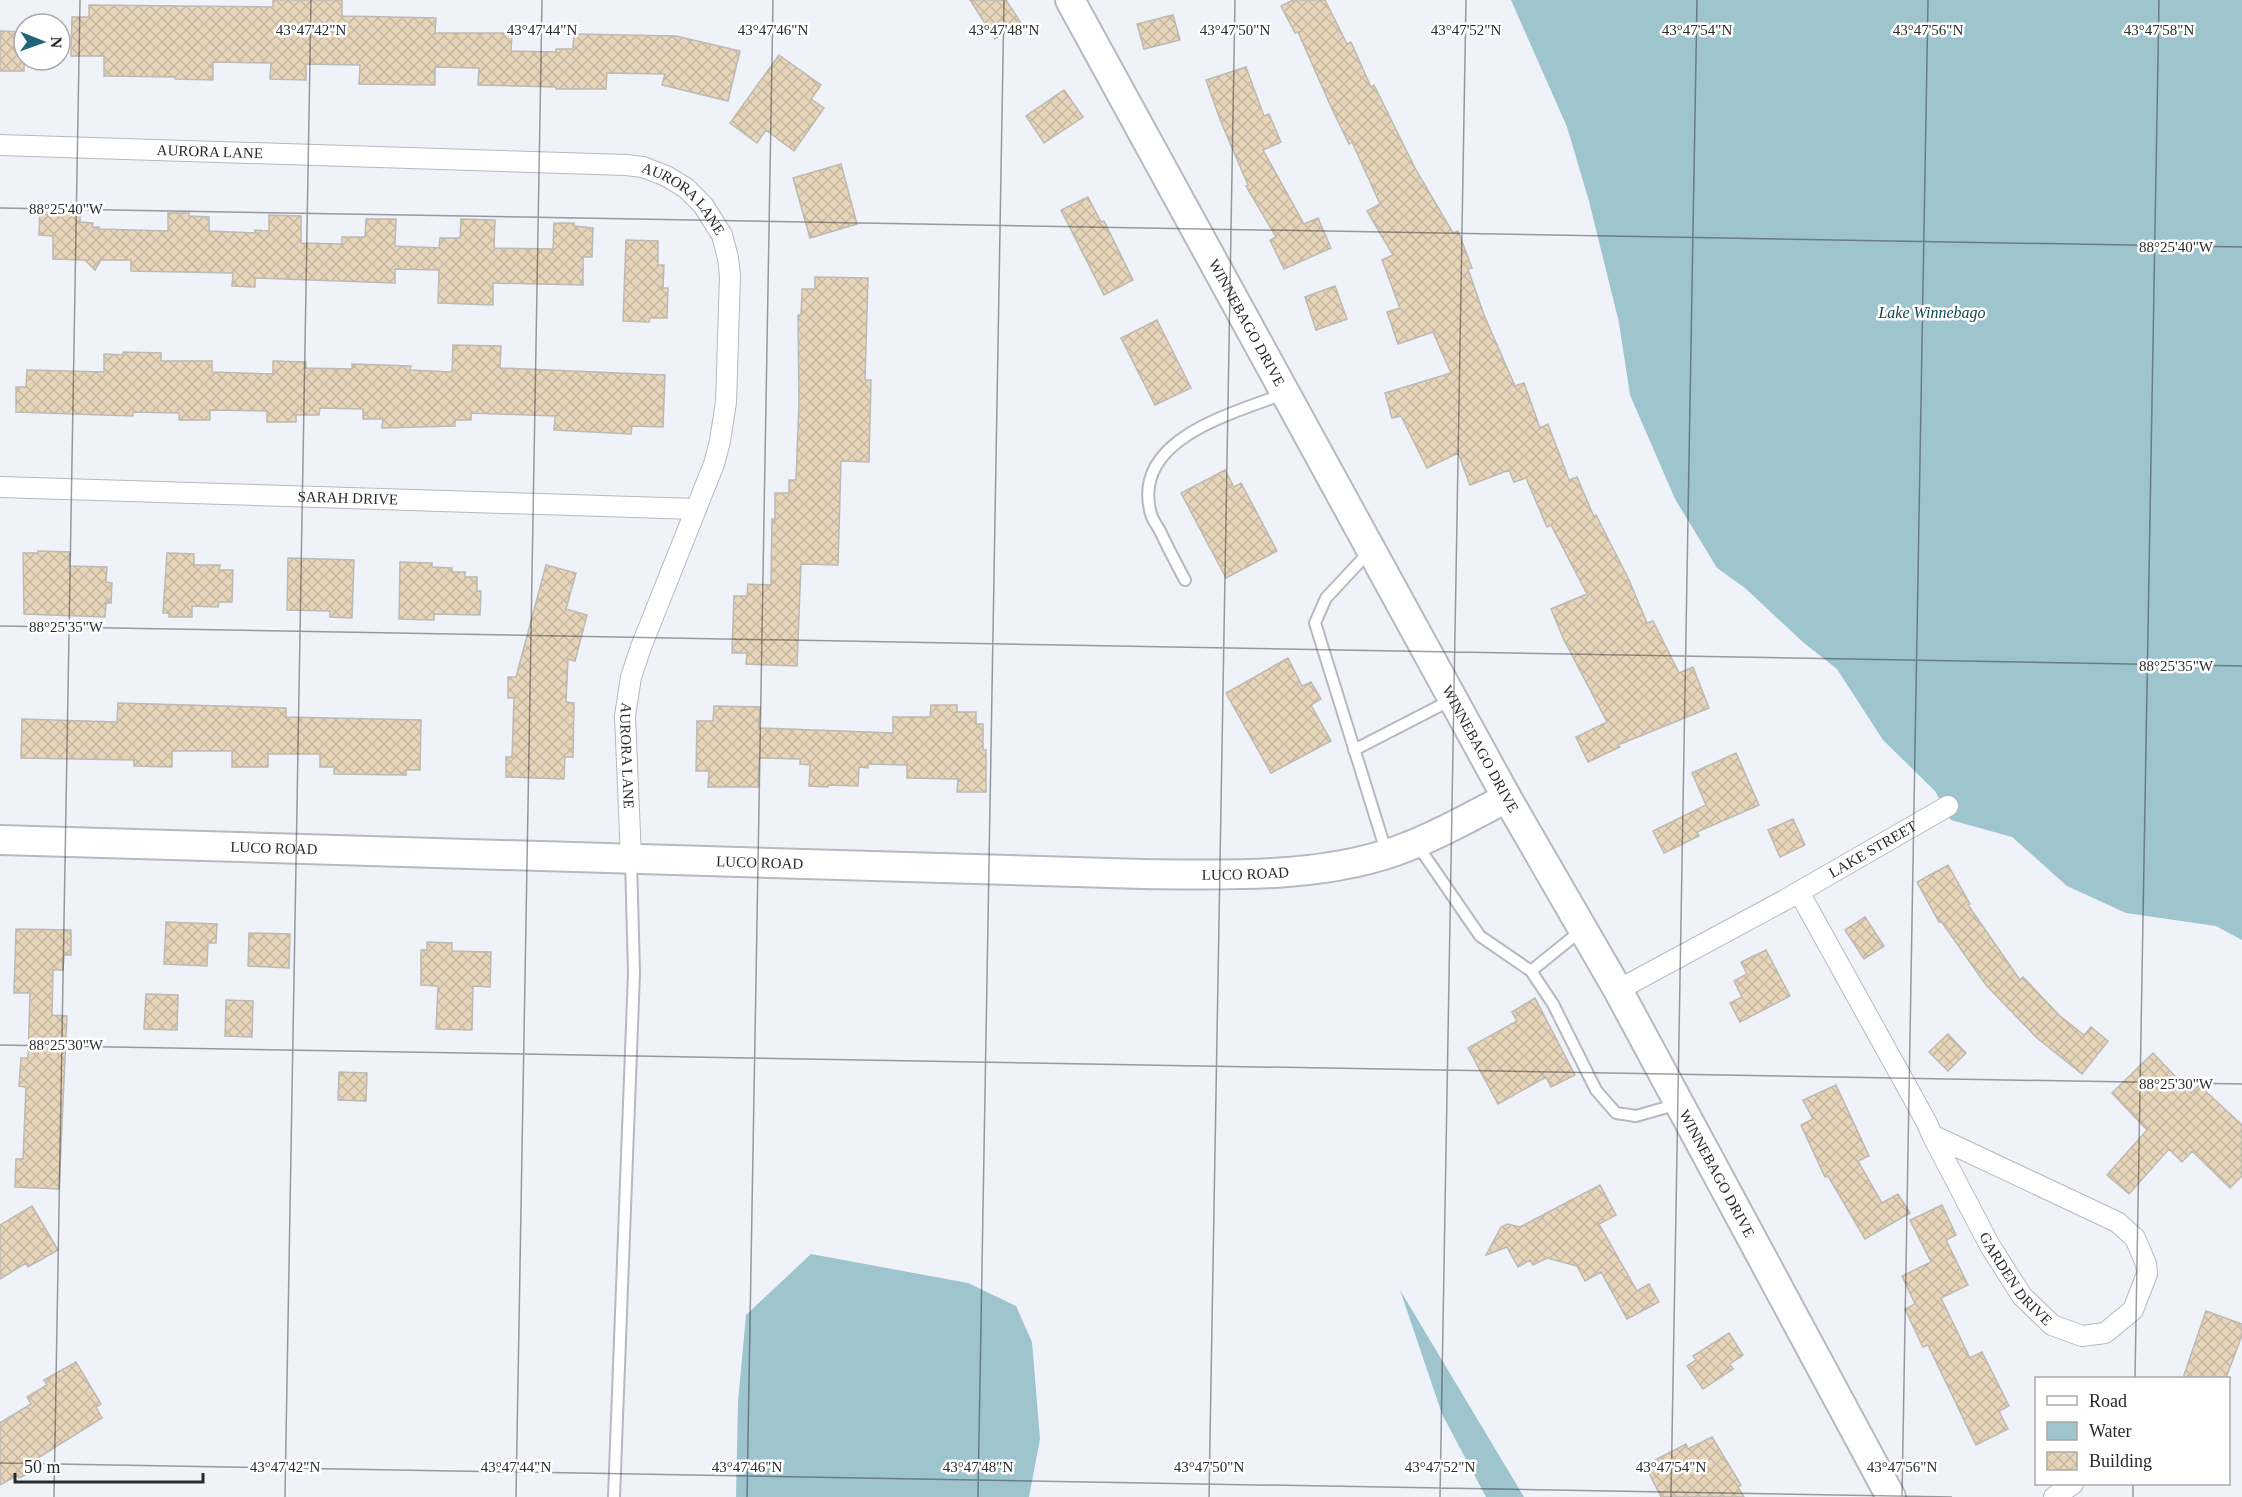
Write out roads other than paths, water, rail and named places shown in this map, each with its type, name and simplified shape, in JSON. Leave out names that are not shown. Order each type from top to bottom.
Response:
[{"type":"main road","name":"WINNEBAGO DRIVE","points":[[1070,0],[1507,798],[1618,990],[1891,1497]]},
{"type":"main road","name":"LUCO ROAD","points":[[0,840],[1210,874],[1272,873],[1304,870],[1387,854],[1416,843],[1507,798]]},
{"type":"street","name":"AURORA LANE","points":[[0,145],[620,164],[643,168],[666,176],[686,188],[711,214],[722,235],[730,270],[725,418],[714,464],[641,647],[628,693],[625,717],[632,858]]},
{"type":"street","name":"SARAH DRIVE","points":[[0,488],[696,509]]},
{"type":"street","name":"LAKE STREET","points":[[1799,892],[1948,806]]},
{"type":"street","points":[[1618,990],[1799,892]]},
{"type":"street","name":"GARDEN DRIVE","points":[[1799,892],[1990,1246],[2022,1296],[2052,1325],[2082,1336],[2105,1333],[2133,1310],[2147,1274],[2140,1246],[2125,1227],[1932,1135]]},
{"type":"street","points":[[2055,1497],[2072,1485]]},
{"type":"lane","points":[[1185,580],[1151,514],[1149,484],[1159,459],[1179,439],[1211,423],[1286,393]]},
{"type":"lane","points":[[1371,550],[1326,598],[1315,623],[1387,854]]},
{"type":"lane","points":[[1354,750],[1453,699]]},
{"type":"lane","points":[[1416,843],[1480,936],[1531,971],[1553,1004],[1596,1090],[1616,1113],[1636,1116],[1680,1104]]},
{"type":"lane","points":[[614,1497],[634,973],[632,858]]},
{"type":"lane","points":[[1531,971],[1583,929]]},
{"type":"water","name":"Lake Winnebago","points":[[1511,0],[2242,0],[2242,940],[2216,926],[2126,913],[2067,886],[2012,837],[1951,820],[1935,791],[1883,740],[1837,669],[1804,643],[1745,588],[1717,568],[1675,499],[1630,395],[1619,323],[1589,201],[1567,127]]},
{"type":"water","points":[[811,1254],[968,1283],[1016,1306],[1032,1342],[1040,1439],[1029,1497],[736,1497],[738,1402],[746,1315]]},
{"type":"water","points":[[1400,1290],[1524,1497],[1486,1497],[1442,1414]]}]
